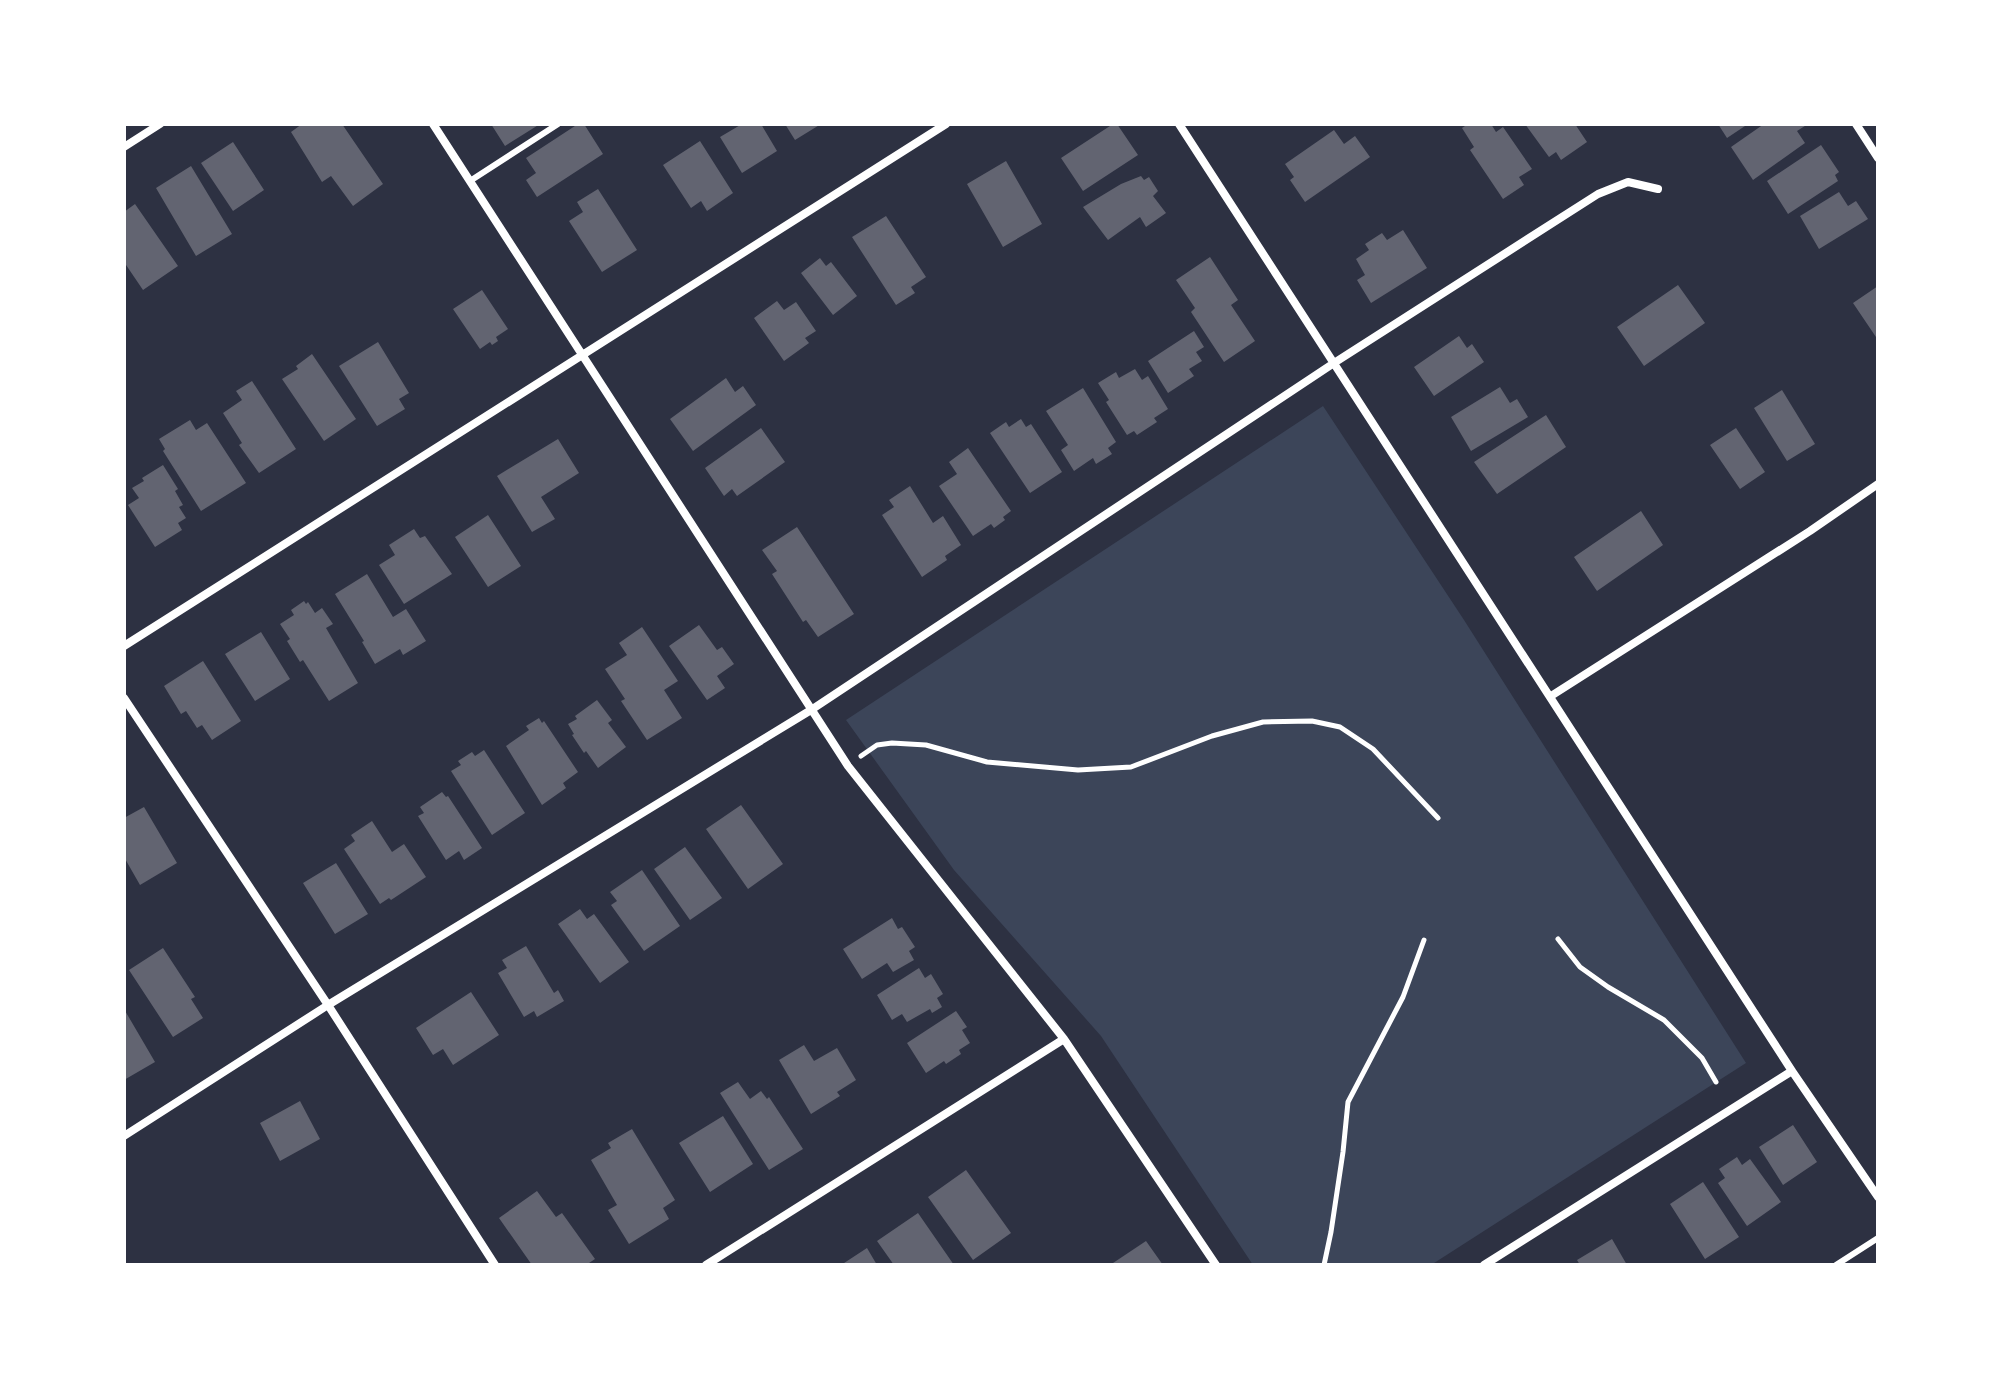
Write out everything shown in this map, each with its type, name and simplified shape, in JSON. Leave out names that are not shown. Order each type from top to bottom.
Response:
[{"type":"street","points":[[124,147],[160,124]]},
{"type":"street","points":[[433,124],[848,766],[1064,1039],[1216,1265]]},
{"type":"street","points":[[124,646],[946,124]]},
{"type":"street","points":[[1179,124],[1792,1071],[1878,1197]]},
{"type":"street","points":[[1856,124],[1878,158]]},
{"type":"street","points":[[124,1136],[328,1005],[811,710],[1334,363],[1598,194],[1628,182],[1658,189]]},
{"type":"street","points":[[1551,696],[1810,531],[1878,484]]},
{"type":"street","points":[[124,698],[328,1005],[495,1265]]},
{"type":"street","points":[[706,1265],[1064,1039]]},
{"type":"street","points":[[1484,1265],[1792,1071]]},
{"type":"lane","points":[[470,181],[558,124]]},
{"type":"lane","points":[[1836,1265],[1878,1238]]},
{"type":"path","points":[[848,766],[877,745],[892,743],[926,745],[987,762],[1078,770],[1131,767],[1212,736],[1263,722],[1312,721],[1340,727],[1373,749],[1438,818]]},
{"type":"path","points":[[1558,939],[1580,967],[1664,1020],[1702,1058],[1716,1082]]},
{"type":"path","points":[[1324,1265],[1348,1102],[1403,997],[1424,940]]},
{"type":"shaded area","points":[[1323,406],[1464,620],[1746,1063],[1431,1265],[1253,1265],[1101,1036],[954,870],[846,720]]},
{"type":"building","points":[[302,124],[342,124],[383,184],[353,206],[331,176],[322,182],[291,132]]},
{"type":"building","points":[[491,124],[540,124],[505,146]]},
{"type":"building","points":[[578,124],[584,124],[603,154],[537,197],[526,180],[536,173],[526,158]]},
{"type":"building","points":[[742,124],[761,124],[777,151],[742,173],[720,137]]},
{"type":"building","points":[[785,124],[821,124],[795,140]]},
{"type":"building","points":[[1117,124],[1138,155],[1083,191],[1061,158]]},
{"type":"building","points":[[1468,124],[1491,124],[1496,132],[1503,127],[1532,169],[1519,177],[1524,185],[1503,199],[1470,150],[1474,147],[1462,128]]},
{"type":"building","points":[[1525,124],[1575,124],[1587,142],[1561,160],[1556,152],[1549,157]]},
{"type":"building","points":[[1718,124],[1748,124],[1727,138]]},
{"type":"building","points":[[1764,124],[1808,124],[1797,131],[1805,143],[1753,180],[1731,147]]},
{"type":"building","points":[[1334,130],[1344,144],[1355,136],[1370,157],[1305,202],[1290,180],[1294,177],[1285,164]]},
{"type":"building","points":[[700,141],[733,193],[707,211],[701,201],[691,208],[663,165]]},
{"type":"building","points":[[233,142],[264,190],[233,211],[201,163]]},
{"type":"building","points":[[1821,145],[1839,172],[1835,175],[1838,181],[1788,214],[1767,181]]},
{"type":"building","points":[[1006,161],[1042,224],[1003,247],[967,184]]},
{"type":"building","points":[[191,166],[232,234],[196,256],[156,188]]},
{"type":"building","points":[[1141,176],[1144,180],[1149,177],[1158,191],[1153,196],[1166,213],[1146,227],[1140,217],[1108,240],[1083,207]]},
{"type":"building","points":[[598,189],[637,250],[602,272],[569,221],[583,212],[577,202]]},
{"type":"building","points":[[1839,192],[1848,206],[1856,201],[1868,219],[1819,249],[1800,216]]},
{"type":"building","points":[[135,204],[178,266],[143,290],[124,262],[124,212]]},
{"type":"building","points":[[886,216],[926,277],[911,287],[915,293],[896,305],[852,237]]},
{"type":"building","points":[[1403,230],[1427,268],[1371,303],[1357,280],[1365,275],[1356,259],[1369,250],[1365,244],[1382,233],[1387,240]]},
{"type":"building","points":[[1210,257],[1238,300],[1231,305],[1255,341],[1224,362],[1191,312],[1195,308],[1176,280]]},
{"type":"building","points":[[820,258],[826,266],[831,262],[857,296],[833,315],[801,273]]},
{"type":"building","points":[[1678,285],[1705,323],[1644,366],[1617,327]]},
{"type":"building","points":[[1878,286],[1878,340],[1853,303]]},
{"type":"building","points":[[482,290],[508,329],[496,337],[498,341],[480,349],[453,309]]},
{"type":"building","points":[[777,301],[784,310],[796,302],[816,331],[805,338],[809,343],[784,361],[754,318]]},
{"type":"building","points":[[1194,331],[1204,347],[1196,352],[1202,361],[1189,369],[1194,376],[1168,393],[1148,361]]},
{"type":"building","points":[[1459,336],[1467,348],[1472,344],[1484,362],[1434,396],[1414,367]]},
{"type":"building","points":[[378,342],[409,393],[399,399],[405,409],[377,426],[339,366]]},
{"type":"building","points":[[312,354],[356,419],[324,441],[282,379],[298,369],[296,366]]},
{"type":"building","points":[[1135,369],[1142,380],[1148,376],[1168,409],[1154,418],[1157,422],[1137,435],[1134,431],[1127,435],[1098,383],[1116,372],[1119,378]]},
{"type":"building","points":[[726,378],[735,392],[743,386],[756,405],[693,451],[670,419]]},
{"type":"building","points":[[252,381],[296,449],[259,473],[239,445],[242,443],[223,413],[242,400],[236,391]]},
{"type":"building","points":[[1500,387],[1510,403],[1517,399],[1528,417],[1471,451],[1451,417]]},
{"type":"building","points":[[1083,388],[1116,442],[1108,448],[1112,454],[1096,464],[1093,458],[1074,471],[1061,450],[1068,445],[1046,411]]},
{"type":"building","points":[[1782,390],[1815,444],[1787,461],[1754,408]]},
{"type":"building","points":[[1546,415],[1566,447],[1497,494],[1474,462]]},
{"type":"building","points":[[1021,419],[1026,427],[1031,424],[1062,472],[1030,493],[990,433],[1006,422],[1009,427]]},
{"type":"building","points":[[190,420],[196,430],[207,423],[246,483],[201,511],[163,451],[165,449],[159,439]]},
{"type":"building","points":[[761,428],[785,462],[737,496],[732,489],[724,496],[705,468]]},
{"type":"building","points":[[1736,428],[1765,472],[1740,489],[1710,445]]},
{"type":"building","points":[[558,439],[579,473],[541,497],[555,519],[532,532],[497,476]]},
{"type":"building","points":[[968,448],[1011,511],[994,528],[991,524],[973,536],[939,486],[957,474],[949,462]]},
{"type":"building","points":[[163,465],[178,489],[175,491],[183,505],[179,507],[186,518],[178,523],[182,530],[155,547],[128,505],[139,498],[132,488]]},
{"type":"building","points":[[910,486],[933,523],[943,516],[961,545],[945,556],[947,560],[922,577],[882,515],[894,507],[889,500]]},
{"type":"building","points":[[1641,511],[1663,545],[1597,591],[1574,557]]},
{"type":"building","points":[[488,515],[521,566],[488,587],[455,537]]},
{"type":"building","points":[[797,527],[854,614],[818,637],[806,620],[803,622],[772,574],[777,571],[762,550]]},
{"type":"building","points":[[414,529],[420,538],[425,536],[452,574],[404,604],[379,565],[395,555],[389,545]]},
{"type":"building","points":[[367,574],[393,617],[406,609],[426,641],[403,655],[400,649],[375,664],[335,594]]},
{"type":"building","points":[[304,601],[315,613],[322,608],[333,624],[326,628],[358,683],[329,701],[303,660],[300,662],[280,624],[294,615],[291,610]]},
{"type":"building","points":[[699,625],[717,650],[722,647],[734,664],[717,676],[725,688],[707,700],[669,646]]},
{"type":"building","points":[[642,627],[678,681],[664,690],[682,718],[647,740],[621,701],[625,699],[605,669],[627,655],[619,643]]},
{"type":"building","points":[[261,632],[290,679],[255,701],[225,654]]},
{"type":"building","points":[[203,661],[241,721],[212,740],[202,725],[197,728],[186,711],[181,714],[164,686]]},
{"type":"building","points":[[597,700],[612,720],[608,723],[626,747],[598,768],[586,751],[584,753],[568,724]]},
{"type":"building","points":[[539,718],[578,772],[563,783],[566,788],[542,805],[506,746],[529,730],[526,726]]},
{"type":"building","points":[[484,750],[525,813],[492,835],[451,771],[461,765],[458,761],[472,752],[475,756]]},
{"type":"building","points":[[442,792],[448,796],[482,848],[464,860],[459,851],[446,860],[418,816],[424,813],[420,807]]},
{"type":"building","points":[[741,805],[783,864],[748,889],[706,829]]},
{"type":"building","points":[[144,807],[177,863],[140,885],[124,857],[124,818]]},
{"type":"building","points":[[372,821],[392,852],[404,844],[426,877],[380,904],[344,849],[355,841],[351,835]]},
{"type":"building","points":[[685,847],[722,898],[690,920],[654,869]]},
{"type":"building","points":[[336,863],[368,914],[335,934],[303,883]]},
{"type":"building","points":[[642,870],[680,926],[644,951],[611,905],[617,901],[610,892]]},
{"type":"building","points":[[580,909],[587,919],[594,914],[629,962],[600,983],[558,924]]},
{"type":"building","points":[[892,918],[915,947],[909,951],[914,960],[893,972],[887,963],[862,979],[843,949]]},
{"type":"building","points":[[526,946],[554,993],[558,990],[564,1001],[537,1017],[534,1011],[524,1017],[498,973],[507,968],[502,960]]},
{"type":"building","points":[[163,948],[195,997],[191,999],[203,1018],[173,1037],[129,970]]},
{"type":"building","points":[[919,968],[925,978],[931,974],[943,994],[937,998],[942,1007],[932,1013],[930,1009],[907,1022],[902,1014],[892,1020],[877,995]]},
{"type":"building","points":[[471,992],[499,1035],[453,1065],[443,1049],[433,1055],[416,1028]]},
{"type":"building","points":[[124,1009],[155,1062],[124,1080]]},
{"type":"building","points":[[956,1011],[967,1027],[962,1030],[970,1043],[959,1050],[961,1054],[926,1073],[907,1043]]},
{"type":"building","points":[[804,1045],[814,1061],[837,1048],[856,1080],[837,1092],[840,1096],[811,1114],[779,1060]]},
{"type":"building","points":[[738,1082],[750,1099],[761,1091],[767,1099],[769,1097],[803,1149],[769,1170],[720,1093]]},
{"type":"building","points":[[300,1101],[320,1139],[280,1161],[260,1123]]},
{"type":"building","points":[[723,1116],[753,1164],[710,1192],[679,1143]]},
{"type":"building","points":[[1793,1125],[1817,1162],[1783,1185],[1759,1147]]},
{"type":"building","points":[[632,1129],[675,1200],[663,1208],[669,1219],[629,1244],[608,1210],[617,1205],[591,1160],[611,1148],[608,1143]]},
{"type":"building","points":[[1737,1157],[1742,1165],[1750,1159],[1781,1202],[1747,1226],[1718,1183],[1725,1178],[1719,1169]]},
{"type":"building","points":[[966,1170],[1011,1233],[973,1260],[928,1197]]},
{"type":"building","points":[[1703,1182],[1739,1237],[1705,1259],[1670,1204]]},
{"type":"building","points":[[537,1191],[556,1217],[562,1213],[595,1259],[586,1265],[532,1265],[499,1218]]},
{"type":"building","points":[[918,1213],[954,1265],[894,1265],[877,1241]]},
{"type":"building","points":[[1612,1239],[1627,1265],[1580,1265],[1577,1260]]},
{"type":"building","points":[[1146,1241],[1163,1265],[1110,1265]]},
{"type":"building","points":[[867,1248],[877,1265],[841,1265]]}]
